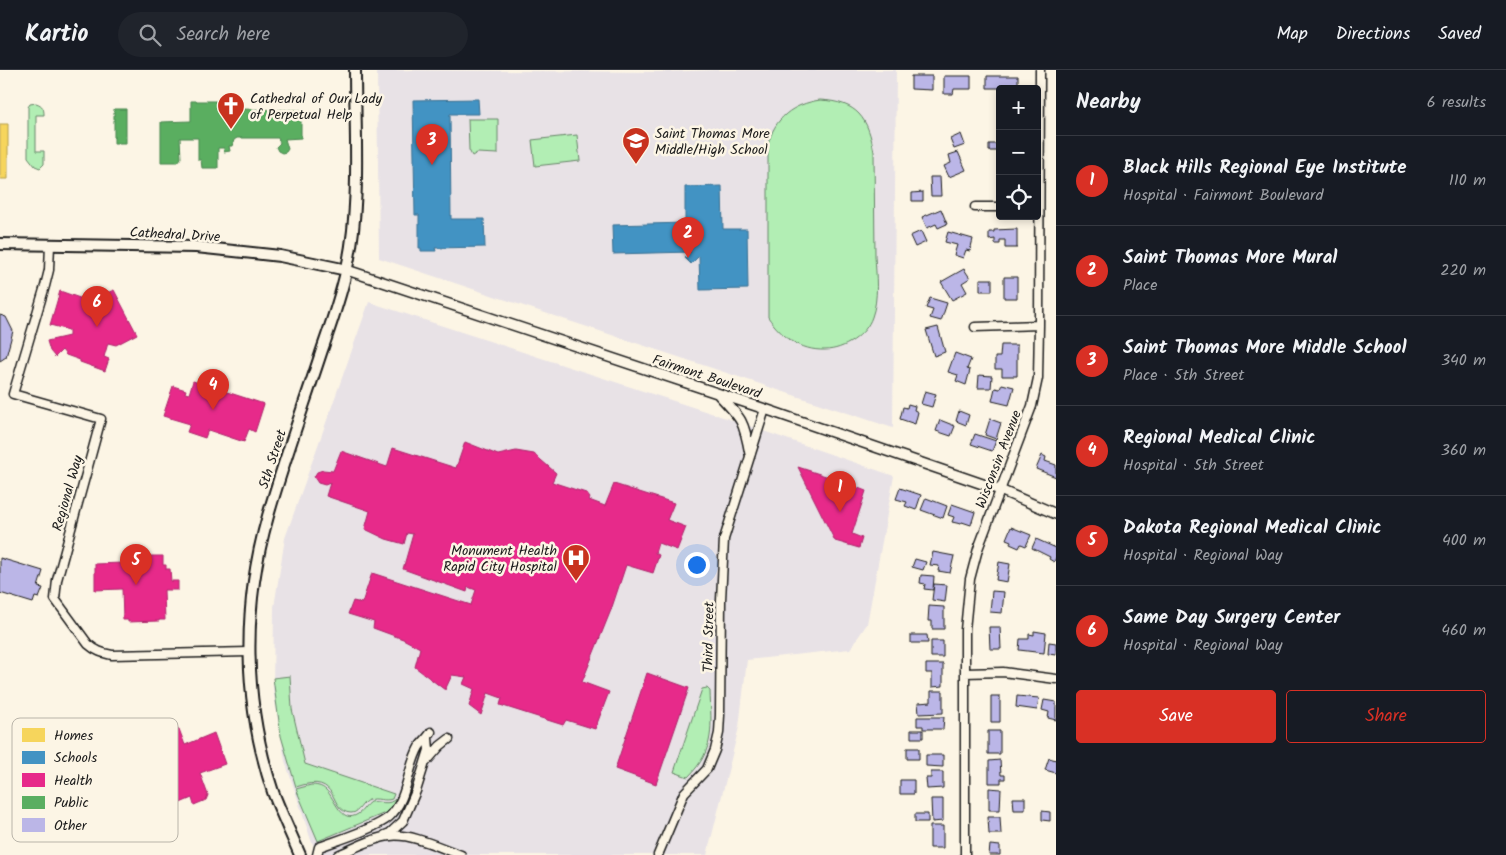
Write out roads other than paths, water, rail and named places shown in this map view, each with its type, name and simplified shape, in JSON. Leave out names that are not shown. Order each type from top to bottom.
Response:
[{"type":"main road","name":"5th Street","points":[[300,855],[279,807],[266,766],[255,712],[249,652],[252,594],[264,531],[347,270],[355,191],[355,70]]},
{"type":"main road","name":"Cathedral Drive","points":[[0,244],[160,246],[236,251],[280,256],[347,270]]},
{"type":"street","name":"Wisconsin Avenue","points":[[1038,175],[1040,70]]},
{"type":"street","points":[[975,207],[996,207]]},
{"type":"street","name":"Wisconsin Avenue","points":[[965,855],[965,630],[970,579],[978,548],[1032,406],[1036,388],[1040,325],[1038,220]]},
{"type":"street","name":"Regional Way","points":[[50,244],[49,270],[13,394],[101,419],[54,590],[55,599],[88,644],[102,653],[112,655],[249,652]]},
{"type":"street","name":"Fairmont Boulevard","points":[[347,270],[765,409],[1000,490],[1056,514]]},
{"type":"street","points":[[975,327],[1040,325]]},
{"type":"street","points":[[717,393],[740,417],[746,432],[750,454]]},
{"type":"street","name":"Third Street","points":[[658,855],[684,793],[707,769],[715,750],[719,733],[721,592],[724,539],[765,409]]},
{"type":"street","points":[[965,673],[1003,672],[1056,679]]},
{"type":"street","points":[[317,855],[319,847],[375,825],[389,817],[398,806],[419,746],[429,735],[429,750],[416,791],[403,820],[390,833],[338,855]]},
{"type":"street","points":[[424,764],[440,746],[449,740]]},
{"type":"street","points":[[375,825],[396,828],[405,836]]},
{"type":"street","points":[[378,838],[405,836],[461,855]]},
{"type":"place","name":"Cathedral of Our Lady of Perpetual Help","points":[[231,130]]},
{"type":"place","name":"Saint Thomas More Middle School","points":[[432,165]]},
{"type":"place","name":"Saint Thomas More Middle/High School","points":[[636,165]]},
{"type":"place","name":"Saint Thomas More Mural","points":[[688,258]]},
{"type":"place","name":"Same Day Surgery Center","points":[[97,327]]},
{"type":"place","name":"Regional Medical Clinic","points":[[213,410]]},
{"type":"place","name":"Black Hills Regional Eye Institute","points":[[840,512]]},
{"type":"place","name":"Monument Health Rapid City Hospital","points":[[576,582]]},
{"type":"place","name":"Dakota Regional Medical Clinic","points":[[136,585]]}]
